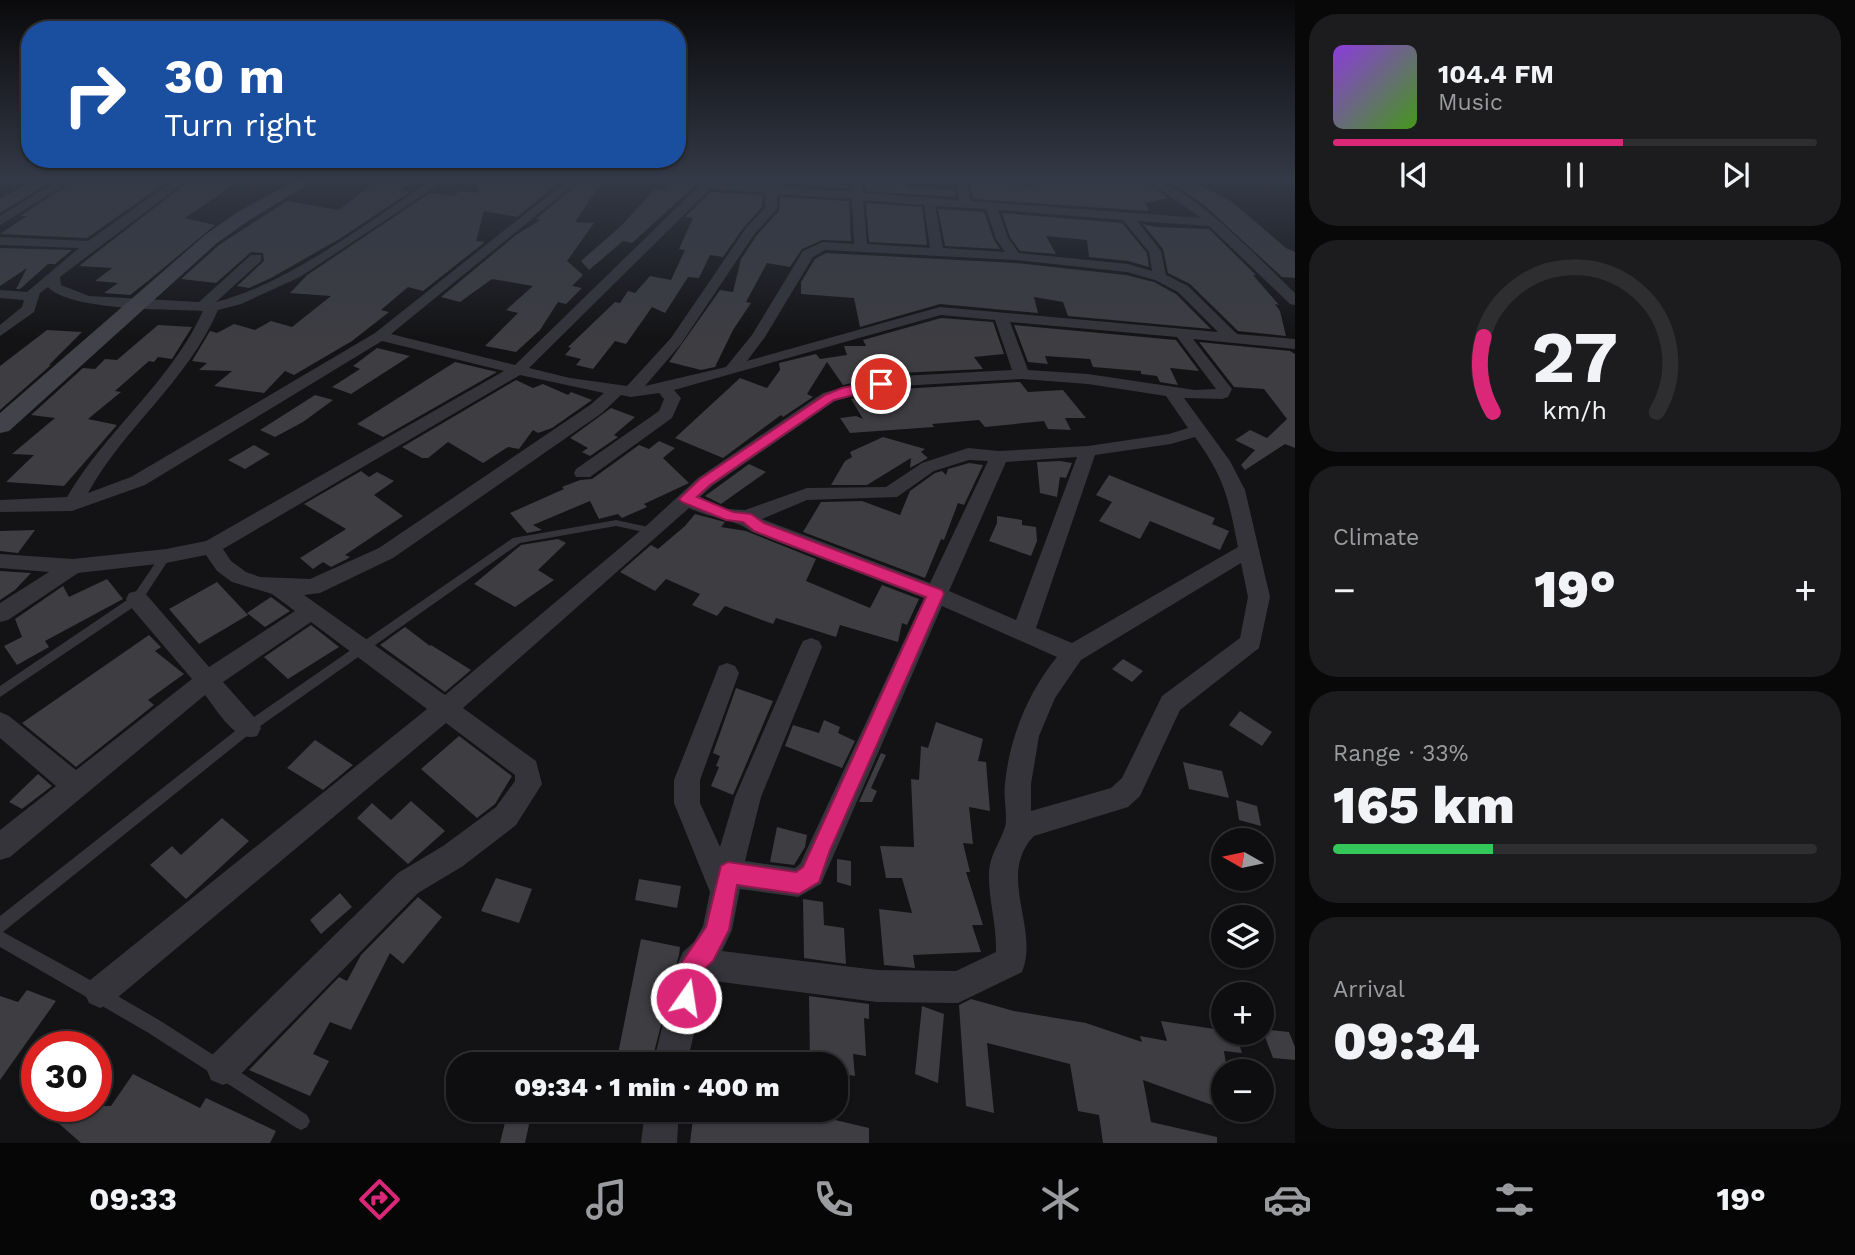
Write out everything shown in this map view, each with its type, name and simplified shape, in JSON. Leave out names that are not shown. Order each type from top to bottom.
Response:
[{"type":"main road","points":[[0,426],[220,232]]},
{"type":"street","points":[[0,332],[29,309],[34,291],[109,232]]},
{"type":"street","points":[[52,276],[55,286],[74,296],[137,304],[207,307],[236,300],[295,274],[359,232]]},
{"type":"street","points":[[0,506],[72,505],[138,481],[380,336],[509,232]]},
{"type":"street","points":[[0,561],[73,566],[166,556],[211,547],[518,370],[659,232]]},
{"type":"street","points":[[211,547],[224,566],[239,577],[278,587],[312,587],[386,553],[623,391],[676,341],[749,232]]},
{"type":"street","points":[[861,232],[862,247]]},
{"type":"street","points":[[934,232],[937,251]]},
{"type":"street","points":[[1000,232],[1014,256]]},
{"type":"street","points":[[1139,232],[1154,251],[1160,277]]},
{"type":"street","points":[[1224,232],[1295,301]]},
{"type":"street","points":[[0,240],[91,245]]},
{"type":"street","points":[[732,370],[758,337],[808,254],[824,246],[1014,256],[1128,268],[1160,277],[1183,289],[1234,340]]},
{"type":"street","points":[[72,505],[94,467],[176,372],[205,326],[207,307],[256,258]]},
{"type":"street","points":[[0,295],[32,297]]},
{"type":"street","points":[[380,336],[518,370],[623,391],[663,388],[935,312],[951,311],[1183,336],[1295,344]]},
{"type":"street","points":[[1001,318],[1022,374]]},
{"type":"street","points":[[100,992],[444,709],[653,531],[705,482],[829,397],[900,381],[1022,374],[1088,379],[1172,393],[1213,396],[1222,394],[1224,390],[1183,336]]},
{"type":"street","points":[[583,473],[666,414],[673,398],[663,388]]},
{"type":"street","points":[[694,962],[877,986],[958,987],[1011,961],[1013,947],[1004,889],[1007,851],[1019,831],[1025,826],[1119,798],[1131,787],[1171,703],[1251,642],[1259,597],[1237,490],[1224,465],[1172,393]]},
{"type":"street","points":[[687,499],[731,517],[746,517],[807,494],[890,493],[928,467],[964,454],[999,457],[1088,451],[1171,439],[1199,430]]},
{"type":"street","points":[[1023,632],[1088,451]]},
{"type":"street","points":[[727,883],[799,883],[811,874],[999,457]]},
{"type":"street","points":[[746,517],[769,531],[936,594],[1073,654]]},
{"type":"street","points":[[1019,831],[1016,795],[1021,756],[1050,685],[1073,654],[1248,550]]},
{"type":"street","points":[[0,614],[73,566]]},
{"type":"street","points":[[223,1068],[408,883],[484,834],[506,816],[526,791],[530,778],[527,769],[278,587]]},
{"type":"street","points":[[136,599],[248,729]]},
{"type":"street","points":[[0,847],[206,681],[311,611]]},
{"type":"street","points":[[673,1052],[694,962],[705,953],[717,930],[748,797],[811,647]]},
{"type":"street","points":[[727,673],[687,780],[687,803],[727,883]]},
{"type":"street","points":[[0,723],[75,786]]},
{"type":"street","points":[[659,1143],[661,1122]]},
{"type":"lane","points":[[0,926],[248,729],[517,540],[616,523],[653,531]]},
{"type":"lane","points":[[0,692],[136,599],[166,556]]},
{"type":"lane","points":[[0,939],[100,992],[223,1068],[301,1121]]},
{"type":"building","points":[[2,232],[95,232],[87,238],[0,234]]},
{"type":"building","points":[[123,232],[206,232],[130,295],[104,293],[118,283],[95,281],[112,268],[79,266]]},
{"type":"building","points":[[239,232],[349,232],[249,288],[237,286],[264,261],[263,253],[251,252],[216,283],[181,279],[219,245]]},
{"type":"building","points":[[371,232],[478,232],[476,241],[485,242],[423,291],[408,287],[381,310],[389,312],[352,341],[294,375],[285,371],[264,393],[214,386],[232,371],[199,370],[207,363],[192,361],[210,331],[217,333],[234,324],[255,330],[271,321],[292,327],[331,296],[290,293],[307,275]]},
{"type":"building","points":[[520,232],[587,232],[567,261],[583,275],[572,286],[582,288],[566,304],[558,302],[540,330],[516,352],[485,346],[518,313],[506,310],[533,286],[492,279],[460,302],[441,297]]},
{"type":"building","points":[[614,232],[644,232],[632,243],[623,241],[589,270],[581,261]]},
{"type":"building","points":[[687,232],[740,232],[723,257],[710,255],[699,278],[688,277],[665,313],[652,307],[626,344],[615,341],[593,369],[576,365],[581,359],[565,355],[571,348],[568,347],[615,302],[620,303],[628,291],[635,293],[650,276],[671,280],[685,250],[679,249]]},
{"type":"building","points":[[759,232],[851,232],[851,241],[822,240],[802,249],[790,267],[767,263],[746,302],[751,303],[733,330],[715,367],[701,370],[669,362],[720,290],[733,292],[741,259]]},
{"type":"building","points":[[868,232],[925,232],[927,245],[869,242]]},
{"type":"building","points":[[942,232],[991,232],[1000,249],[945,246]]},
{"type":"building","points":[[1008,232],[1130,232],[1147,253],[1149,267],[1128,261],[1089,257],[1087,240],[1046,236],[1056,254],[1020,251]]},
{"type":"building","points":[[1150,232],[1212,232],[1256,275],[1253,275],[1279,305],[1275,304],[1280,311],[1286,336],[1238,331],[1190,284],[1168,273],[1163,249]]},
{"type":"building","points":[[1234,232],[1268,232],[1295,252],[1295,278],[1282,277]]},
{"type":"building","points":[[0,248],[72,250],[55,264],[48,264],[20,289],[16,289],[27,268],[0,286]]},
{"type":"building","points":[[826,253],[1015,263],[1126,275],[1154,282],[1176,294],[1211,329],[1068,316],[1063,302],[1034,297],[1038,313],[940,304],[860,327],[854,298],[801,294],[801,282],[815,259]]},
{"type":"building","points":[[941,318],[993,322],[1004,354],[974,357],[983,369],[900,373],[843,385],[827,362],[807,394],[813,397],[783,417],[781,415],[723,458],[675,438],[740,378],[767,388],[780,370],[779,363],[816,354],[820,359],[847,355],[844,346],[866,346],[863,340]]},
{"type":"building","points":[[158,325],[192,327],[172,359],[158,357],[154,362],[149,361],[115,391],[121,392],[88,419],[117,425],[64,486],[6,482],[34,455],[12,454],[55,418],[31,415],[83,368],[95,369],[105,359],[117,360]]},
{"type":"building","points":[[1014,325],[1176,340],[1199,371],[1170,368],[1178,385],[1160,382],[1157,376],[1141,374],[1141,371],[1093,367],[1090,359],[1045,356],[1048,364],[1028,362]]},
{"type":"building","points":[[47,330],[82,332],[51,365],[0,410],[0,366]]},
{"type":"building","points":[[1199,342],[1290,351],[1295,354],[1295,448],[1285,444],[1245,470],[1241,465],[1255,450],[1235,440],[1250,430],[1267,438],[1287,419],[1264,389],[1234,387]]},
{"type":"building","points":[[377,348],[410,356],[351,394],[332,387],[360,369],[353,366]]},
{"type":"building","points":[[455,362],[497,372],[383,437],[357,424]]},
{"type":"building","points":[[516,380],[533,388],[543,384],[568,395],[571,392],[592,400],[552,428],[538,433],[533,430],[519,449],[508,447],[483,463],[448,442],[428,458],[422,458],[402,447]]},
{"type":"building","points":[[1020,382],[1028,392],[1063,390],[1086,418],[1065,418],[1071,430],[1048,429],[1044,421],[985,427],[979,420],[932,424],[934,427],[850,433],[840,418],[856,416],[863,419],[851,399],[866,395],[900,389]]},
{"type":"building","points":[[315,395],[333,400],[303,422],[275,437],[260,430]]},
{"type":"building","points":[[611,408],[635,417],[614,435],[618,437],[590,456],[582,452],[588,448],[570,438]]},
{"type":"building","points":[[883,437],[925,449],[921,452],[928,458],[910,468],[911,458],[867,485],[831,485],[845,461],[852,457],[850,452]]},
{"type":"building","points":[[659,441],[675,448],[663,458],[689,483],[644,504],[647,507],[622,518],[618,514],[599,519],[590,501],[533,525],[542,530],[527,533],[510,513],[564,489],[562,487],[580,480],[592,479],[639,445],[649,449]]},
{"type":"building","points":[[254,445],[270,454],[245,469],[228,460]]},
{"type":"building","points":[[1037,462],[1072,463],[1066,478],[1060,477],[1057,497],[1040,493]]},
{"type":"building","points":[[969,463],[983,465],[964,505],[958,503],[925,578],[803,532],[821,502],[862,501],[900,515],[910,491],[935,473],[942,471],[946,475],[948,469]]},
{"type":"building","points":[[749,464],[766,472],[721,504],[705,496]]},
{"type":"building","points":[[361,471],[369,477],[377,472],[394,481],[374,495],[403,516],[345,555],[350,557],[347,559],[331,567],[323,562],[313,569],[300,558],[346,529],[304,504]]},
{"type":"building","points":[[1109,475],[1215,518],[1212,524],[1229,531],[1220,550],[1150,521],[1140,539],[1099,521],[1112,502],[1096,495]]},
{"type":"building","points":[[695,514],[725,522],[721,527],[746,531],[816,559],[806,581],[870,608],[882,585],[919,599],[907,625],[902,623],[898,642],[840,625],[836,637],[776,618],[773,624],[725,606],[717,616],[692,605],[700,594],[666,579],[655,591],[620,572],[651,545],[658,549]]},
{"type":"building","points":[[997,516],[1022,520],[1022,525],[1036,527],[1037,541],[1031,556],[989,541],[997,523]]},
{"type":"building","points":[[35,530],[18,553],[0,551],[0,531]]},
{"type":"building","points":[[558,539],[566,543],[538,570],[554,580],[515,607],[474,584],[521,545]]},
{"type":"building","points":[[0,571],[31,573],[15,590],[0,600]]},
{"type":"building","points":[[107,579],[123,599],[45,641],[49,647],[17,665],[4,646],[22,637],[15,619],[63,586],[69,597]]},
{"type":"building","points":[[217,582],[248,615],[199,644],[169,609]]},
{"type":"building","points":[[271,597],[290,611],[265,627],[247,613]]},
{"type":"building","points":[[311,625],[339,647],[288,679],[264,657]]},
{"type":"building","points":[[405,627],[430,646],[471,670],[445,692],[380,645]]},
{"type":"building","points":[[149,635],[161,647],[155,651],[184,674],[148,700],[154,705],[76,767],[22,723]]},
{"type":"building","points":[[1123,659],[1143,671],[1132,682],[1112,669]]},
{"type":"building","points":[[736,688],[773,701],[733,795],[711,786],[719,767],[716,766],[720,756],[713,753]]},
{"type":"building","points":[[1240,711],[1272,732],[1262,746],[1229,725]]},
{"type":"building","points":[[824,720],[840,727],[838,733],[855,741],[842,768],[785,746],[793,725],[819,733]]},
{"type":"building","points":[[936,722],[983,739],[978,761],[986,762],[990,811],[969,807],[973,844],[963,843],[970,872],[966,872],[983,925],[972,925],[981,952],[913,955],[915,968],[884,965],[879,909],[912,913],[902,878],[886,878],[880,846],[914,847],[911,779],[919,780],[921,746],[928,748]]},
{"type":"building","points":[[459,736],[512,776],[495,804],[477,818],[421,769]]},
{"type":"building","points":[[315,740],[353,765],[323,790],[287,768]]},
{"type":"building","points":[[881,753],[886,755],[871,788],[877,791],[872,802],[859,802]]},
{"type":"building","points":[[1183,762],[1222,771],[1229,798],[1189,789]]},
{"type":"building","points":[[38,774],[52,786],[22,809],[9,802]]},
{"type":"building","points":[[1236,800],[1257,806],[1261,826],[1239,820]]},
{"type":"building","points":[[411,801],[445,831],[408,864],[357,818],[372,803],[391,820]]},
{"type":"building","points":[[222,818],[249,841],[186,899],[150,865],[172,846],[181,855]]},
{"type":"building","points":[[777,827],[807,835],[805,847],[794,865],[770,862]]},
{"type":"building","points":[[837,859],[851,861],[851,886],[837,882]]},
{"type":"building","points":[[496,878],[532,889],[519,923],[481,911]]},
{"type":"building","points":[[639,879],[681,886],[677,908],[635,900]]},
{"type":"building","points":[[340,893],[352,907],[321,934],[310,920]]},
{"type":"building","points":[[418,897],[442,917],[403,964],[390,953],[351,1030],[330,1022],[313,1054],[329,1061],[310,1096],[249,1070],[339,977],[347,981],[361,955]]},
{"type":"building","points":[[803,899],[823,902],[824,925],[844,928],[846,964],[804,958]]},
{"type":"building","points":[[641,939],[680,947],[654,1052],[618,1052]]},
{"type":"building","points":[[27,990],[56,1001],[35,1031],[21,1031],[21,1050],[0,1080],[0,996],[18,1002]]},
{"type":"building","points":[[809,996],[869,1004],[869,1019],[864,1018],[866,1056],[853,1054],[855,1076],[848,1075],[848,1052],[810,1052]]},
{"type":"building","points":[[971,999],[1014,1011],[1086,1023],[1142,1042],[1140,1036],[1167,1041],[1161,1021],[1211,1028],[1211,1045],[1239,1045],[1242,1053],[1224,1051],[1225,1059],[1211,1059],[1211,1105],[1143,1080],[1151,1122],[1217,1137],[1217,1143],[1103,1143],[1099,1115],[1078,1111],[1070,1064],[987,1043],[994,1113],[966,1106],[959,1005]]},
{"type":"building","points":[[922,1006],[944,1014],[938,1083],[915,1074]]},
{"type":"building","points":[[1274,1030],[1289,1032],[1295,1047],[1295,1060],[1273,1058],[1268,1045],[1274,1045]]},
{"type":"building","points":[[133,1074],[200,1108],[206,1098],[276,1131],[270,1143],[81,1143],[57,1122],[112,1122],[112,1105]]},
{"type":"building","points":[[505,1122],[530,1122],[525,1143],[500,1143]]},
{"type":"building","points":[[693,1122],[844,1122],[869,1128],[869,1143],[690,1143]]},
{"type":"route","points":[[686,998],[694,962],[705,953],[717,930],[728,873],[799,883],[811,874],[936,594],[759,527],[746,517],[731,517],[687,499],[705,482],[829,397],[881,384]]}]
